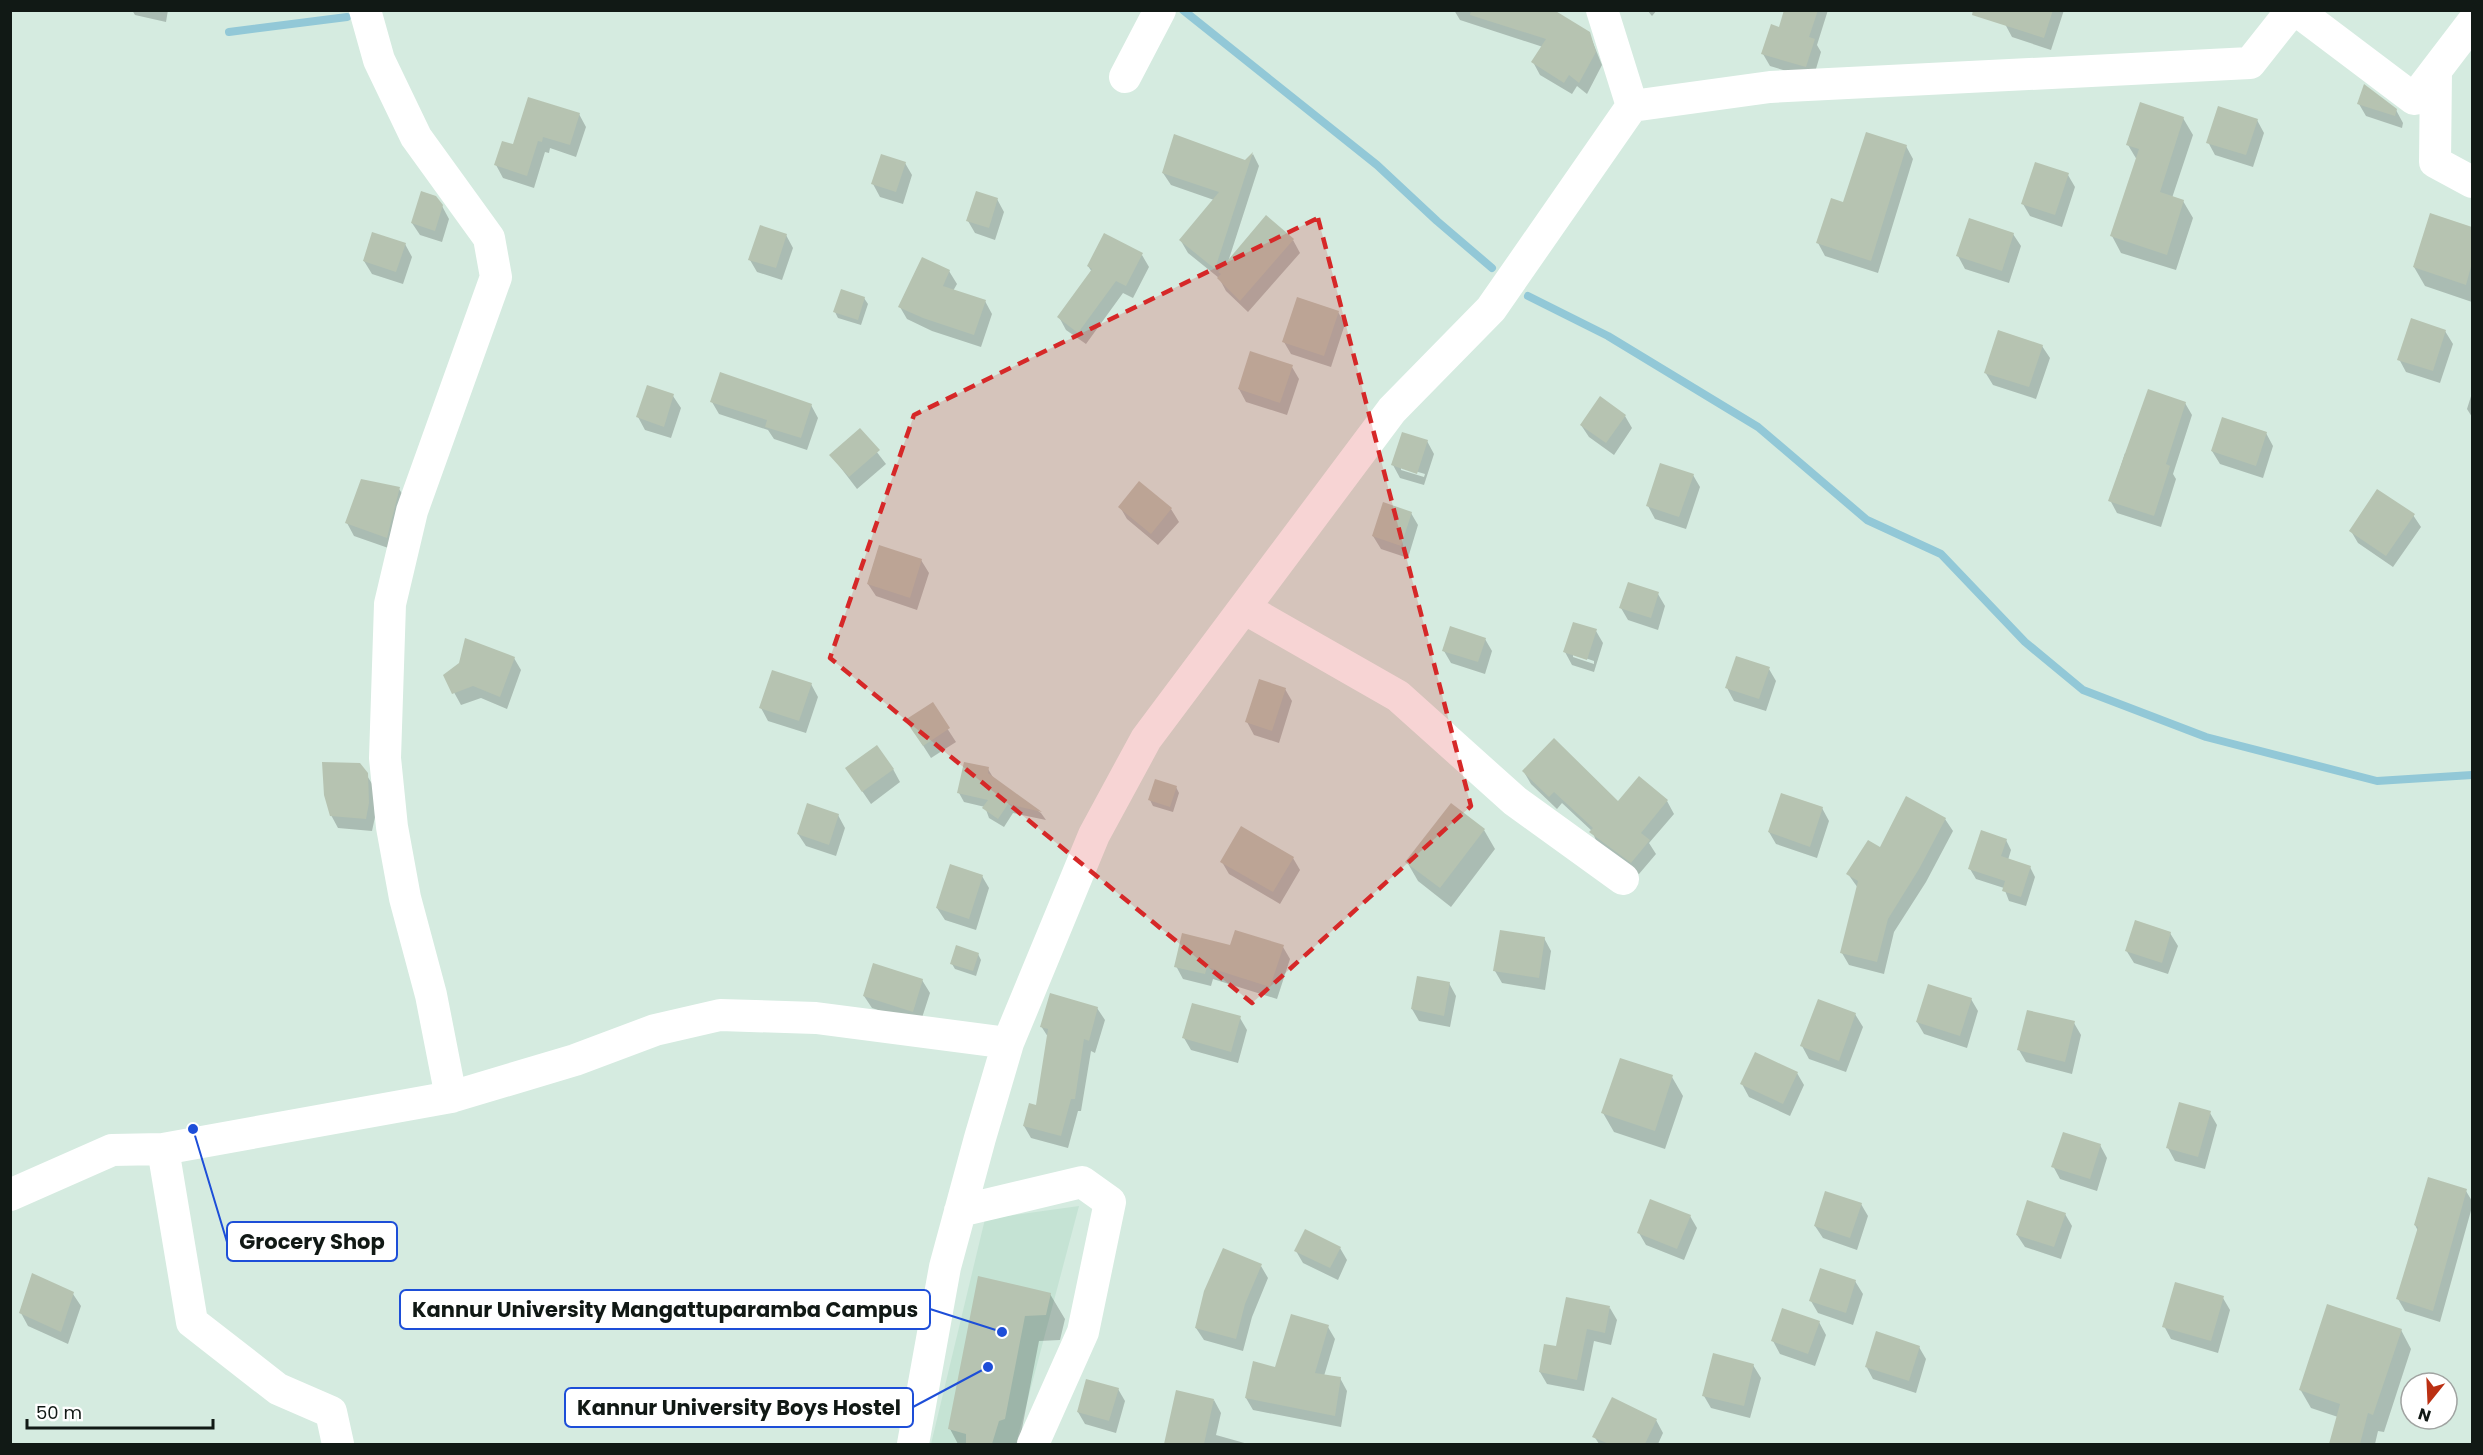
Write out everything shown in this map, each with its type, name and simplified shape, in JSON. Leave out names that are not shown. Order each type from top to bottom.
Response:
[{"type":"street","points":[[365,10],[379,60],[416,137],[489,238],[495,277],[412,510],[390,604],[384,758],[392,827],[405,898],[431,995],[451,1097]]},
{"type":"street","points":[[1602,10],[1632,106]]},
{"type":"street","points":[[913,1444],[945,1267],[1008,1043],[1094,835],[1146,739],[1392,410],[1491,309],[1632,106],[1770,87],[2250,63],[2294,10],[2414,99],[2472,23]]},
{"type":"street","points":[[1125,77],[1159,12]]},
{"type":"street","points":[[2436,71],[2435,162],[2472,182]]},
{"type":"street","points":[[1244,608],[1398,696],[1515,801],[1623,879]]},
{"type":"street","points":[[10,1195],[112,1150],[163,1149],[451,1097],[575,1060],[655,1030],[720,1016],[816,1018],[1008,1043]]},
{"type":"street","points":[[163,1149],[192,1322],[278,1389],[331,1412],[338,1444]]},
{"type":"street","points":[[960,1211],[1082,1182],[1110,1202],[1083,1332],[1033,1444]]},
{"type":"highlighted area","points":[[1318,218],[1471,806],[1252,1003],[830,658],[914,415]]},
{"type":"shaded area","points":[[1079,1206],[1016,1444],[931,1444],[985,1219]]},
{"type":"building","points":[[1471,10],[1554,10],[1590,32],[1596,52],[1579,83],[1569,75],[1564,83],[1531,62],[1546,39],[1470,15]]},
{"type":"building","points":[[1784,10],[1818,10],[1809,37],[1815,39],[1806,67],[1761,54],[1771,24],[1779,27]]},
{"type":"building","points":[[1973,10],[2053,10],[2044,38],[1972,15]]},
{"type":"building","points":[[2364,84],[2397,109],[2395,116],[2357,104]]},
{"type":"building","points":[[528,97],[580,113],[570,145],[543,137],[542,142],[538,141],[527,176],[494,165],[502,141],[513,144]]},
{"type":"building","points":[[2140,102],[2184,117],[2160,192],[2184,200],[2167,255],[2110,236],[2139,149],[2126,145]]},
{"type":"building","points":[[2218,106],[2258,119],[2246,155],[2206,143]]},
{"type":"building","points":[[1866,132],[1907,145],[1871,261],[1816,243],[1831,198],[1843,202]]},
{"type":"building","points":[[1174,134],[1245,160],[1253,152],[1215,269],[1179,240],[1219,192],[1162,173]]},
{"type":"building","points":[[881,154],[906,162],[896,192],[871,184]]},
{"type":"building","points":[[2035,162],[2069,173],[2055,215],[2021,204]]},
{"type":"building","points":[[421,191],[436,196],[443,205],[435,231],[411,223]]},
{"type":"building","points":[[976,191],[998,198],[989,228],[966,221]]},
{"type":"building","points":[[2430,213],[2472,227],[2472,263],[2466,285],[2413,267]]},
{"type":"building","points":[[1266,215],[1294,239],[1240,301],[1217,278],[1221,274],[1218,272]]},
{"type":"building","points":[[1969,218],[2014,233],[2002,271],[1956,256]]},
{"type":"building","points":[[760,225],[787,234],[776,268],[748,260]]},
{"type":"building","points":[[372,232],[406,243],[396,272],[363,261]]},
{"type":"building","points":[[1104,233],[1143,253],[1126,286],[1116,281],[1078,333],[1057,317],[1092,269],[1087,266]]},
{"type":"building","points":[[922,257],[950,270],[943,286],[986,300],[974,335],[898,307]]},
{"type":"building","points":[[841,289],[865,297],[858,320],[833,312]]},
{"type":"building","points":[[1297,297],[1339,311],[1324,356],[1282,342]]},
{"type":"building","points":[[2411,318],[2446,330],[2433,371],[2397,360]]},
{"type":"building","points":[[1998,330],[2043,345],[2029,387],[1984,373]]},
{"type":"building","points":[[1250,351],[1293,365],[1280,403],[1238,389]]},
{"type":"building","points":[[720,372],[812,404],[801,438],[765,427],[767,420],[710,402]]},
{"type":"building","points":[[647,385],[674,394],[664,427],[636,417]]},
{"type":"building","points":[[2148,389],[2186,402],[2166,464],[2170,466],[2154,516],[2108,501]]},
{"type":"building","points":[[1600,396],[1626,415],[1606,443],[1580,425]]},
{"type":"building","points":[[2222,417],[2267,432],[2256,466],[2211,451]]},
{"type":"building","points":[[860,428],[880,450],[849,477],[829,455]]},
{"type":"building","points":[[1402,432],[1428,440],[1417,474],[1391,465]]},
{"type":"building","points":[[1660,463],[1694,474],[1679,517],[1646,506]]},
{"type":"building","points":[[361,479],[400,487],[387,538],[345,523]]},
{"type":"building","points":[[1139,481],[1172,508],[1151,534],[1118,507]]},
{"type":"building","points":[[2377,489],[2415,514],[2386,556],[2349,531]]},
{"type":"building","points":[[1383,502],[1412,512],[1401,546],[1372,536]]},
{"type":"building","points":[[879,545],[922,559],[910,598],[867,584]]},
{"type":"building","points":[[1628,582],[1659,592],[1651,618],[1619,608]]},
{"type":"building","points":[[1573,622],[1597,629],[1587,660],[1563,652]]},
{"type":"building","points":[[1450,626],[1486,638],[1478,662],[1442,651]]},
{"type":"building","points":[[465,638],[515,657],[500,697],[473,686],[452,694],[443,675],[459,663]]},
{"type":"building","points":[[1736,656],[1770,667],[1759,699],[1725,688]]},
{"type":"building","points":[[772,670],[812,683],[799,721],[759,708]]},
{"type":"building","points":[[1259,679],[1286,688],[1272,731],[1245,722]]},
{"type":"building","points":[[933,702],[950,728],[923,746],[905,720]]},
{"type":"building","points":[[1554,738],[1618,801],[1639,776],[1668,800],[1641,833],[1650,840],[1631,863],[1589,832],[1593,828],[1554,792],[1549,797],[1522,771]]},
{"type":"building","points":[[877,745],[894,769],[862,792],[845,768]]},
{"type":"building","points":[[322,762],[360,763],[368,773],[369,803],[366,819],[330,816],[324,795]]},
{"type":"building","points":[[964,762],[989,767],[988,773],[1042,812],[1008,804],[998,819],[982,808],[988,800],[957,793]]},
{"type":"building","points":[[1155,779],[1177,786],[1170,807],[1148,800]]},
{"type":"building","points":[[1781,793],[1823,807],[1810,847],[1768,832]]},
{"type":"building","points":[[1906,796],[1946,818],[1919,869],[1888,919],[1877,962],[1840,953],[1858,881],[1846,874],[1868,840],[1880,847]]},
{"type":"building","points":[[807,803],[839,814],[829,845],[797,834]]},
{"type":"building","points":[[1451,803],[1485,829],[1440,888],[1405,862]]},
{"type":"building","points":[[1241,826],[1294,857],[1273,892],[1220,862]]},
{"type":"building","points":[[1981,830],[2007,839],[2001,856],[2031,866],[2021,897],[2002,891],[2005,881],[1968,869]]},
{"type":"building","points":[[950,864],[983,875],[969,919],[936,908]]},
{"type":"building","points":[[2135,920],[2171,932],[2162,963],[2125,951]]},
{"type":"building","points":[[1235,930],[1284,945],[1270,987],[1207,967],[1205,974],[1174,967],[1182,933],[1230,945]]},
{"type":"building","points":[[1500,930],[1545,937],[1539,978],[1493,971]]},
{"type":"building","points":[[956,945],[979,953],[973,971],[950,964]]},
{"type":"building","points":[[873,963],[923,979],[913,1012],[863,996]]},
{"type":"building","points":[[1417,976],[1450,982],[1444,1016],[1411,1009]]},
{"type":"building","points":[[1928,984],[1972,998],[1960,1036],[1916,1022]]},
{"type":"building","points":[[1050,993],[1098,1007],[1089,1041],[1084,1039],[1075,1099],[1071,1099],[1061,1136],[1023,1126],[1029,1103],[1036,1105],[1048,1029],[1040,1027]]},
{"type":"building","points":[[1818,999],[1856,1013],[1839,1061],[1800,1046]]},
{"type":"building","points":[[1192,1003],[1241,1016],[1231,1052],[1182,1038]]},
{"type":"building","points":[[2027,1010],[2075,1021],[2065,1062],[2017,1050]]},
{"type":"building","points":[[1755,1052],[1798,1072],[1783,1104],[1740,1084]]},
{"type":"building","points":[[1620,1058],[1673,1075],[1655,1131],[1601,1113]]},
{"type":"building","points":[[2179,1102],[2211,1111],[2198,1157],[2166,1148]]},
{"type":"building","points":[[2063,1132],[2101,1144],[2090,1179],[2051,1167]]},
{"type":"building","points":[[2428,1177],[2467,1189],[2433,1311],[2396,1299],[2418,1227],[2414,1225]]},
{"type":"building","points":[[1825,1191],[1862,1203],[1850,1238],[1814,1226]]},
{"type":"building","points":[[1650,1199],[1691,1215],[1677,1249],[1637,1233]]},
{"type":"building","points":[[2027,1200],[2066,1213],[2054,1247],[2016,1235]]},
{"type":"building","points":[[1305,1229],[1341,1247],[1330,1268],[1294,1251]]},
{"type":"building","points":[[1223,1248],[1262,1264],[1245,1304],[1236,1339],[1195,1328],[1204,1291]]},
{"type":"building","points":[[1820,1268],[1856,1280],[1846,1313],[1809,1301]]},
{"type":"building","points":[[32,1273],[74,1292],[61,1332],[19,1313]]},
{"type":"building","points":[[978,1276],[1051,1293],[1046,1315],[1025,1316],[1005,1419],[999,1421],[992,1444],[966,1444],[966,1434],[948,1429]]},
{"type":"building","points":[[2175,1282],[2224,1296],[2211,1341],[2162,1327]]},
{"type":"building","points":[[1566,1297],[1610,1306],[1605,1333],[1587,1329],[1577,1380],[1539,1372],[1544,1344],[1556,1346]]},
{"type":"building","points":[[2327,1304],[2402,1329],[2373,1415],[2368,1413],[2360,1444],[2329,1444],[2340,1404],[2299,1390]]},
{"type":"building","points":[[1782,1308],[1820,1321],[1808,1354],[1771,1341]]},
{"type":"building","points":[[1291,1314],[1329,1325],[1315,1373],[1341,1377],[1335,1416],[1245,1398],[1253,1361],[1275,1367]]},
{"type":"building","points":[[1876,1331],[1920,1346],[1909,1381],[1865,1367]]},
{"type":"building","points":[[1713,1353],[1754,1364],[1744,1406],[1702,1396]]},
{"type":"building","points":[[1086,1379],[1119,1388],[1109,1421],[1077,1412]]},
{"type":"building","points":[[1176,1390],[1214,1399],[1204,1444],[1164,1444]]},
{"type":"building","points":[[1612,1397],[1657,1419],[1645,1444],[1609,1444],[1592,1437]]},
{"type":"waterway","points":[[1183,10],[1377,165],[1492,268]]},
{"type":"waterway","points":[[229,32],[347,17]]},
{"type":"waterway","points":[[1528,296],[1608,336],[1758,427],[1867,520],[1941,554],[2025,642],[2083,690],[2206,737],[2377,781],[2472,775]]},
{"type":"place","name":"Grocery Shop","points":[[193,1129]]},
{"type":"place","name":"Kannur University Mangattuparamba Campus","points":[[1002,1332]]},
{"type":"place","name":"Kannur University Boys Hostel","points":[[988,1367]]}]
